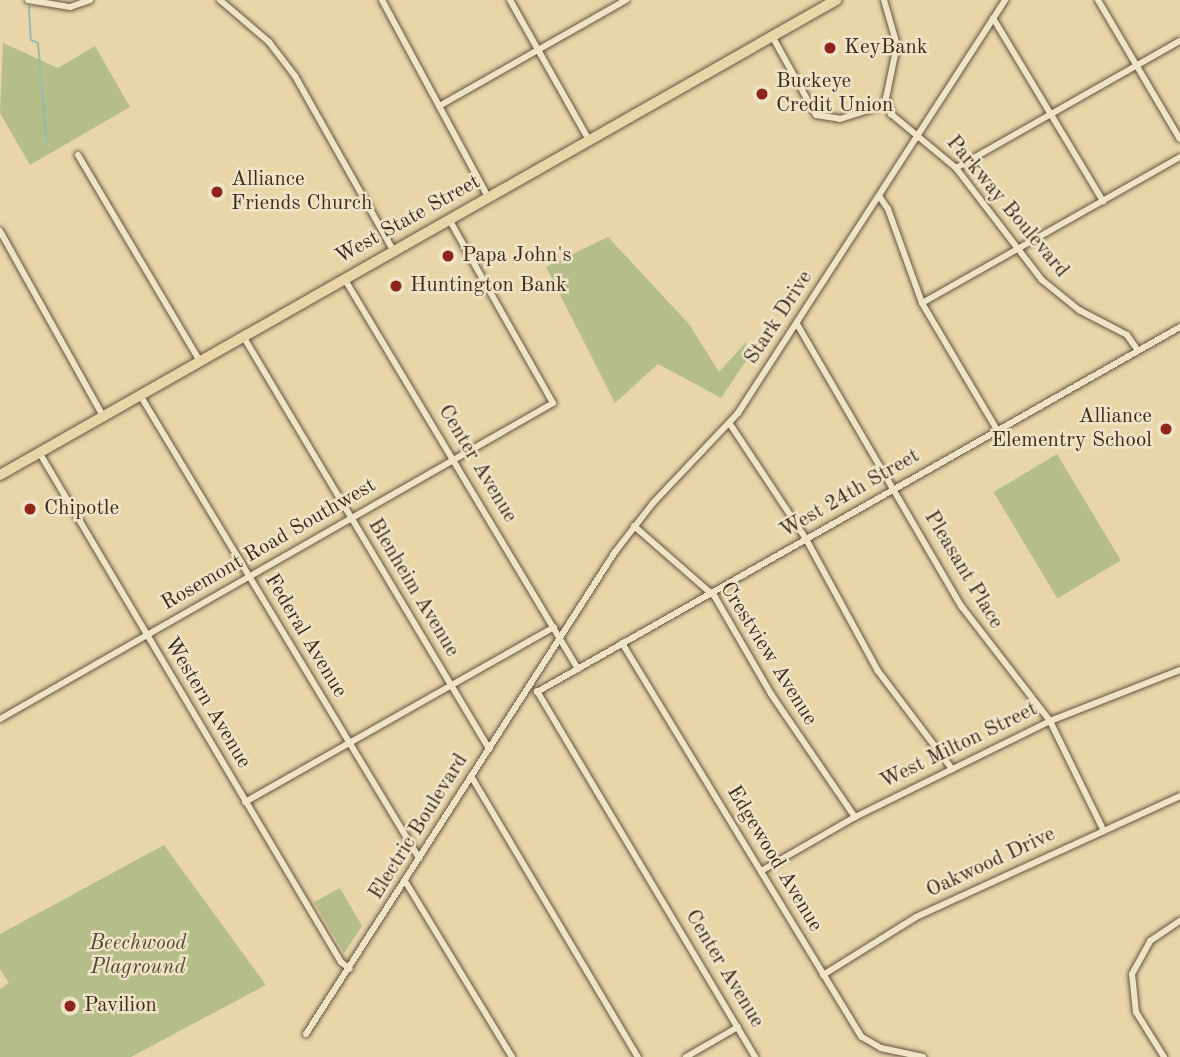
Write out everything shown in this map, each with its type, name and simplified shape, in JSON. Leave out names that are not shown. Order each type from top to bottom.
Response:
[{"type":"highway","name":"West State Street","points":[[0,473],[836,0]]},
{"type":"street","points":[[28,0],[70,7],[90,0]]},
{"type":"street","points":[[382,0],[441,105],[488,197]]},
{"type":"street","points":[[510,0],[589,140]]},
{"type":"street","points":[[441,105],[626,0]]},
{"type":"street","points":[[772,36],[816,115],[840,119],[887,104],[897,53],[884,0]]},
{"type":"street","name":"Stark Drive","points":[[560,637],[634,526],[730,424],[1005,0]]},
{"type":"street","points":[[1098,0],[1180,139]]},
{"type":"street","points":[[222,1],[269,43],[295,76],[393,250]]},
{"type":"street","points":[[993,18],[1103,201]]},
{"type":"street","points":[[956,168],[1180,41]]},
{"type":"street","name":"Parkway Boulevard","points":[[887,104],[895,118],[919,134],[956,168],[1015,250],[1053,290],[1088,316],[1127,335],[1138,351]]},
{"type":"street","points":[[78,155],[200,361]]},
{"type":"street","points":[[922,303],[1180,157]]},
{"type":"street","points":[[879,196],[888,209],[922,303],[997,430]]},
{"type":"street","name":"Rosemont Road Southwest","points":[[0,719],[554,401],[449,219]]},
{"type":"street","points":[[0,231],[103,416]]},
{"type":"street","name":"Center Avenue","points":[[344,278],[578,669]]},
{"type":"street","name":"Pleasant Place","points":[[797,324],[975,626],[1050,721],[1103,829]]},
{"type":"street","name":"West 24th Street","points":[[537,692],[1180,327]]},
{"type":"street","name":"Blenheim Avenue","points":[[243,336],[489,749]]},
{"type":"street","name":"Federal Avenue","points":[[140,395],[419,858]]},
{"type":"street","points":[[730,424],[806,539],[878,671],[952,769]]},
{"type":"street","name":"Western Avenue","points":[[39,452],[341,962],[350,969]]},
{"type":"street","name":"Crestview Avenue","points":[[634,526],[711,592],[771,694],[855,817]]},
{"type":"street","points":[[245,802],[554,627]]},
{"type":"street","name":"Electric Boulevard","points":[[306,1034],[560,637]]},
{"type":"street","name":"Edgewood Avenue","points":[[622,643],[823,975],[867,1042],[923,1057]]},
{"type":"street","name":"West Milton Street","points":[[761,870],[855,817],[1050,721],[1180,670]]},
{"type":"street","name":"Center Avenue","points":[[531,684],[755,1057]]},
{"type":"street","points":[[471,776],[638,1057]]},
{"type":"street","name":"Oakwood Drive","points":[[823,975],[916,917],[1180,796]]},
{"type":"street","points":[[405,881],[512,1057]]},
{"type":"street","points":[[1164,1057],[1136,1012],[1132,974],[1150,941],[1180,920]]},
{"type":"street","points":[[685,1057],[738,1027]]},
{"type":"green space","points":[[3,43],[58,68],[95,46],[130,107],[30,165],[0,113]]},
{"type":"green space","points":[[608,237],[689,324],[719,372],[746,342],[750,355],[721,398],[658,364],[615,403],[546,267]]},
{"type":"green space","points":[[1057,454],[1121,560],[1057,598],[994,492]]},
{"type":"green space","name":"Beechwood Plaground","points":[[164,845],[266,985],[131,1057],[0,1057],[0,989],[9,983],[0,969],[0,934]]},
{"type":"green space","points":[[340,888],[362,926],[344,953],[314,902]]},
{"type":"waterway","points":[[29,7],[31,40],[38,43],[47,143]]},
{"type":"place","name":"KeyBank","points":[[830,48]]},
{"type":"place","name":"Buckeye Credit Union","points":[[762,94]]},
{"type":"place","name":"Alliance Friends Church","points":[[217,192]]},
{"type":"place","name":"Papa John's","points":[[448,256]]},
{"type":"place","name":"Huntington Bank","points":[[396,286]]},
{"type":"place","name":"Alliance Elementry School","points":[[1166,429]]},
{"type":"place","name":"Chipotle","points":[[30,509]]},
{"type":"place","name":"Pavilion","points":[[70,1006]]}]
